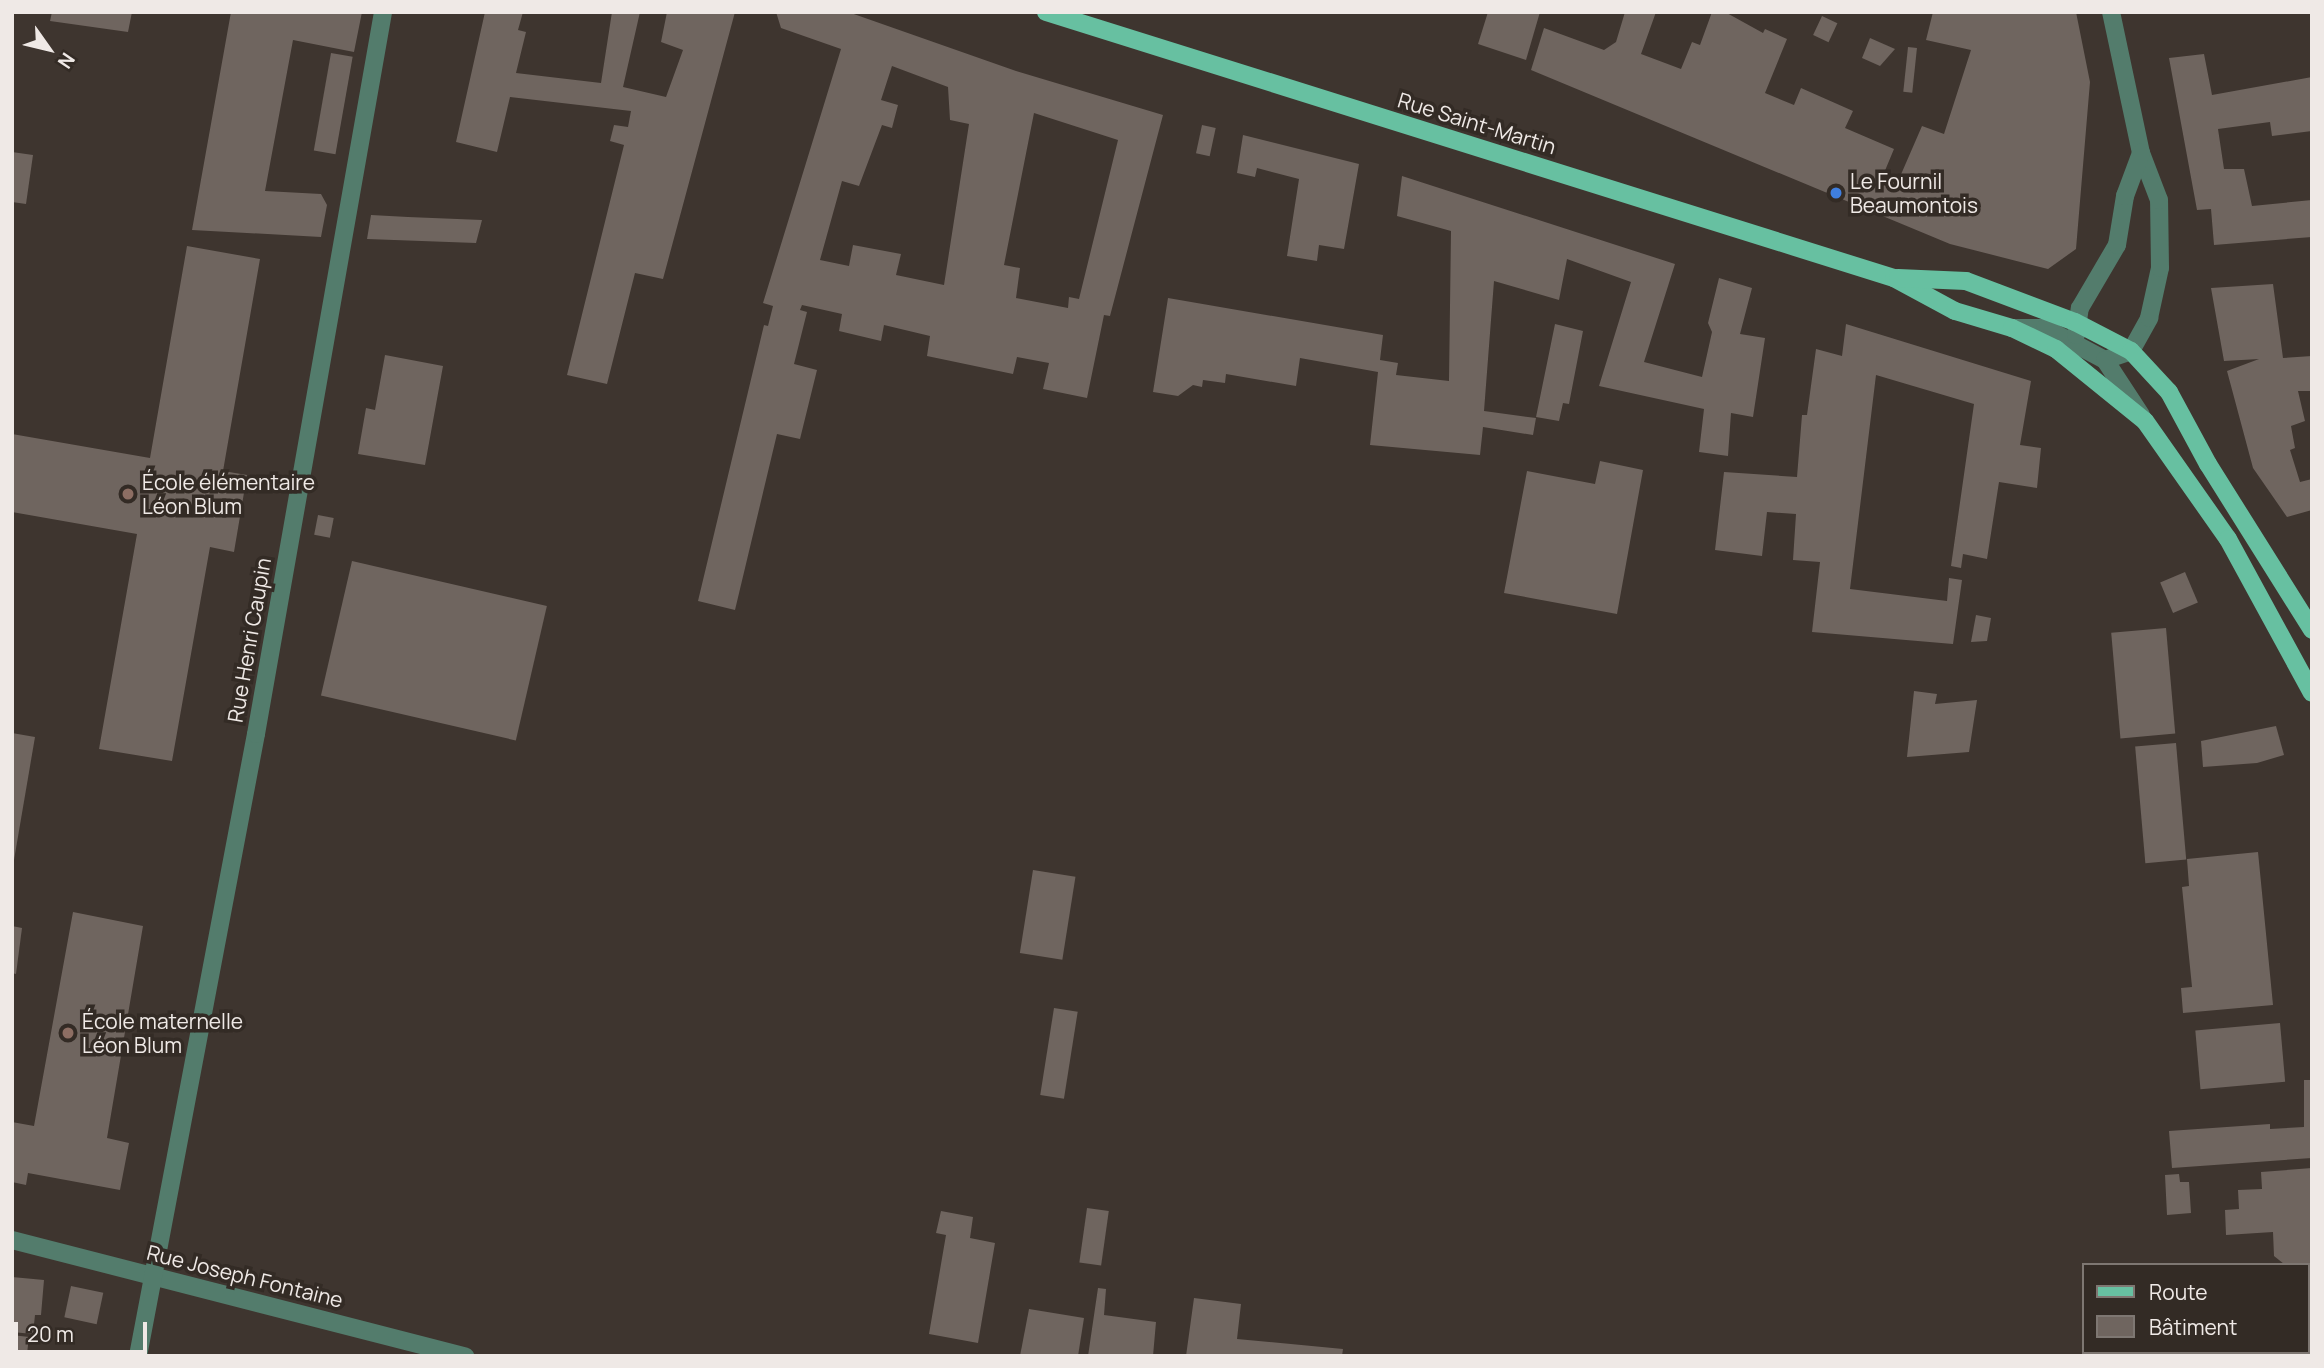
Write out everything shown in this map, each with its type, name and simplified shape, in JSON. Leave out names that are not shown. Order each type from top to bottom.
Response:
[{"type":"main road","name":"Rue Saint-Martin","points":[[1046,12],[1894,278],[1955,312],[2012,328],[2056,349],[2107,387],[2146,421],[2228,539],[2312,693]]},
{"type":"main road","name":"Rue Saint-Martin","points":[[1894,278],[1966,281],[2075,322],[2131,351],[2169,392],[2214,475],[2312,630]]},
{"type":"street","name":"Rue Henri Caupin","points":[[138,1356],[256,734],[383,12]]},
{"type":"street","points":[[2105,360],[2131,351],[2149,318],[2160,268],[2159,200],[2141,153],[2111,12]]},
{"type":"street","points":[[2076,343],[2075,322],[2117,245],[2125,196],[2141,153]]},
{"type":"street","points":[[2012,328],[2045,328],[2105,360],[2146,421]]},
{"type":"street","name":"Rue Joseph Fontaine","points":[[12,1240],[465,1356]]},
{"type":"building","points":[[52,12],[132,12],[128,32],[50,21]]},
{"type":"building","points":[[231,12],[362,12],[354,52],[293,40],[265,191],[321,194],[327,205],[321,237],[192,230]]},
{"type":"building","points":[[485,12],[523,12],[518,30],[526,32],[516,73],[601,83],[612,12],[640,12],[623,87],[666,97],[683,50],[661,42],[667,12],[735,12],[663,279],[635,273],[607,384],[567,375],[624,145],[610,141],[614,125],[628,127],[631,111],[510,97],[497,152],[456,142]]},
{"type":"building","points":[[776,12],[848,12],[1016,71],[1163,115],[1110,316],[1104,315],[1087,398],[1043,389],[1049,363],[1017,357],[1013,374],[927,356],[930,336],[884,325],[881,341],[839,331],[842,314],[802,305],[800,310],[807,312],[794,364],[817,370],[800,439],[777,434],[735,610],[698,601],[764,325],[768,326],[773,306],[763,303],[841,49],[781,28]],"holes":[[[892,66],[948,87],[950,120],[969,124],[944,285],[896,275],[901,254],[853,245],[849,266],[820,260],[842,181],[859,186],[882,125],[892,128],[898,105],[881,100]],[[1034,113],[1118,140],[1079,299],[1069,297],[1068,308],[1016,298],[1020,268],[1004,265]]]},
{"type":"building","points":[[1488,12],[1540,12],[1526,60],[1478,44]]},
{"type":"building","points":[[1625,12],[1656,12],[1641,54],[1681,69],[1692,42],[1700,45],[1712,12],[1725,12],[1763,33],[1765,29],[1787,39],[1765,93],[1794,105],[1801,88],[1853,111],[1845,128],[1894,149],[1884,173],[1899,179],[1922,126],[1944,134],[1971,50],[1926,40],[1933,12],[2076,12],[2090,82],[2076,249],[2048,269],[1950,244],[1531,70],[1544,28],[1604,50],[1616,42]]},
{"type":"building","points":[[1822,16],[1837,23],[1829,42],[1813,35]]},
{"type":"building","points":[[1870,38],[1895,49],[1880,66],[1862,58]]},
{"type":"building","points":[[1908,47],[1917,48],[1912,93],[1903,92]]},
{"type":"building","points":[[331,53],[353,57],[335,154],[314,150]]},
{"type":"building","points":[[2204,54],[2212,95],[2312,77],[2312,131],[2272,136],[2270,122],[2218,129],[2224,169],[2244,169],[2252,206],[2312,200],[2312,237],[2214,245],[2211,209],[2197,210],[2169,58]]},
{"type":"building","points":[[1202,125],[1216,128],[1210,156],[1196,153]]},
{"type":"building","points":[[1243,135],[1359,164],[1344,249],[1319,245],[1317,261],[1287,256],[1299,179],[1257,168],[1255,177],[1237,173]]},
{"type":"building","points":[[12,152],[33,155],[26,204],[12,202]]},
{"type":"building","points":[[1402,176],[1675,264],[1644,362],[1702,377],[1712,332],[1708,323],[1719,278],[1752,288],[1740,334],[1765,338],[1753,417],[1731,413],[1728,456],[1699,452],[1704,409],[1599,386],[1631,282],[1567,259],[1559,300],[1494,281],[1484,411],[1536,418],[1533,435],[1483,427],[1480,455],[1370,445],[1378,372],[1300,358],[1296,386],[1226,374],[1225,383],[1203,380],[1202,387],[1193,385],[1178,396],[1153,392],[1168,298],[1383,335],[1380,360],[1398,363],[1396,375],[1449,381],[1451,231],[1397,216]]},
{"type":"building","points":[[371,215],[482,220],[476,243],[367,239]]},
{"type":"building","points":[[187,246],[260,259],[223,471],[247,475],[234,552],[210,547],[172,761],[99,749],[137,534],[12,512],[12,434],[150,458]]},
{"type":"building","points":[[2273,284],[2283,358],[2312,356],[2312,391],[2298,391],[2305,421],[2291,426],[2295,448],[2290,450],[2300,482],[2312,479],[2312,510],[2287,517],[2253,468],[2227,371],[2259,359],[2224,361],[2211,288]]},
{"type":"building","points":[[1555,324],[1583,331],[1569,404],[1563,403],[1559,421],[1536,417]]},
{"type":"building","points":[[1846,324],[2031,381],[2020,445],[2041,448],[2037,488],[1999,482],[1987,559],[1963,554],[1961,568],[1951,566],[1974,404],[1876,375],[1850,589],[1947,601],[1949,578],[1962,580],[1953,644],[1812,632],[1820,562],[1793,560],[1796,514],[1767,512],[1762,556],[1715,550],[1724,472],[1797,477],[1802,415],[1807,415],[1816,349],[1842,356]]},
{"type":"building","points":[[385,355],[443,366],[425,465],[358,454],[366,408],[375,410]]},
{"type":"building","points":[[1600,461],[1643,470],[1617,614],[1504,593],[1527,471],[1595,484]]},
{"type":"building","points":[[318,515],[334,518],[330,538],[314,535]]},
{"type":"building","points":[[352,561],[547,606],[516,740],[321,695]]},
{"type":"building","points":[[2185,572],[2198,602],[2173,613],[2160,583]]},
{"type":"building","points":[[1976,615],[1991,618],[1987,641],[1971,642]]},
{"type":"building","points":[[2166,628],[2175,734],[2120,738],[2111,633]]},
{"type":"building","points":[[1914,691],[1937,694],[1935,704],[1977,700],[1969,752],[1907,757]]},
{"type":"building","points":[[2276,726],[2284,755],[2257,763],[2203,767],[2201,741]]},
{"type":"building","points":[[12,733],[35,737],[14,860],[12,860]]},
{"type":"building","points":[[2176,743],[2186,860],[2145,863],[2135,747]]},
{"type":"building","points":[[2258,852],[2273,1005],[2183,1013],[2181,988],[2192,987],[2182,887],[2189,886],[2187,859]]},
{"type":"building","points":[[1033,870],[1075,877],[1062,960],[1020,953]]},
{"type":"building","name":"École maternelle Léon Blum","points":[[73,912],[143,926],[107,1138],[129,1143],[120,1190],[28,1173],[26,1185],[12,1182],[12,1122],[34,1126]]},
{"type":"building","points":[[12,926],[22,928],[16,974],[12,973]]},
{"type":"building","points":[[1054,1008],[1078,1012],[1064,1099],[1040,1095]]},
{"type":"building","points":[[2280,1023],[2285,1082],[2200,1089],[2195,1030]]},
{"type":"building","points":[[2304,1080],[2312,1080],[2312,1158],[2172,1168],[2169,1131],[2270,1124],[2270,1129],[2304,1127]]},
{"type":"building","points":[[2312,1168],[2312,1297],[2310,1263],[2283,1263],[2274,1256],[2273,1232],[2226,1235],[2225,1210],[2239,1209],[2238,1190],[2262,1189],[2261,1172]]},
{"type":"building","points":[[2179,1174],[2180,1182],[2189,1182],[2191,1213],[2167,1215],[2165,1175]]},
{"type":"building","points":[[1087,1208],[1109,1211],[1101,1266],[1079,1262]]},
{"type":"building","points":[[941,1211],[973,1217],[970,1238],[995,1243],[978,1343],[929,1334],[946,1235],[936,1233]]},
{"type":"building","points":[[12,1277],[44,1280],[41,1315],[35,1315],[33,1334],[12,1332]]},
{"type":"building","points":[[71,1286],[103,1293],[97,1324],[64,1317]]},
{"type":"building","points":[[1098,1288],[1106,1289],[1104,1315],[1156,1322],[1153,1356],[1088,1356]]},
{"type":"building","points":[[1194,1298],[1241,1304],[1237,1339],[1343,1349],[1342,1356],[1186,1356]]},
{"type":"building","points":[[1029,1309],[1084,1318],[1078,1356],[1020,1356]]},
{"type":"building","points":[[12,1335],[29,1337],[27,1354],[12,1353]]},
{"type":"place","name":"Le Fournil Beaumontois","points":[[1836,193]]},
{"type":"place","name":"École élémentaire Léon Blum","points":[[128,494]]},
{"type":"place","name":"École maternelle Léon Blum","points":[[68,1033]]}]
